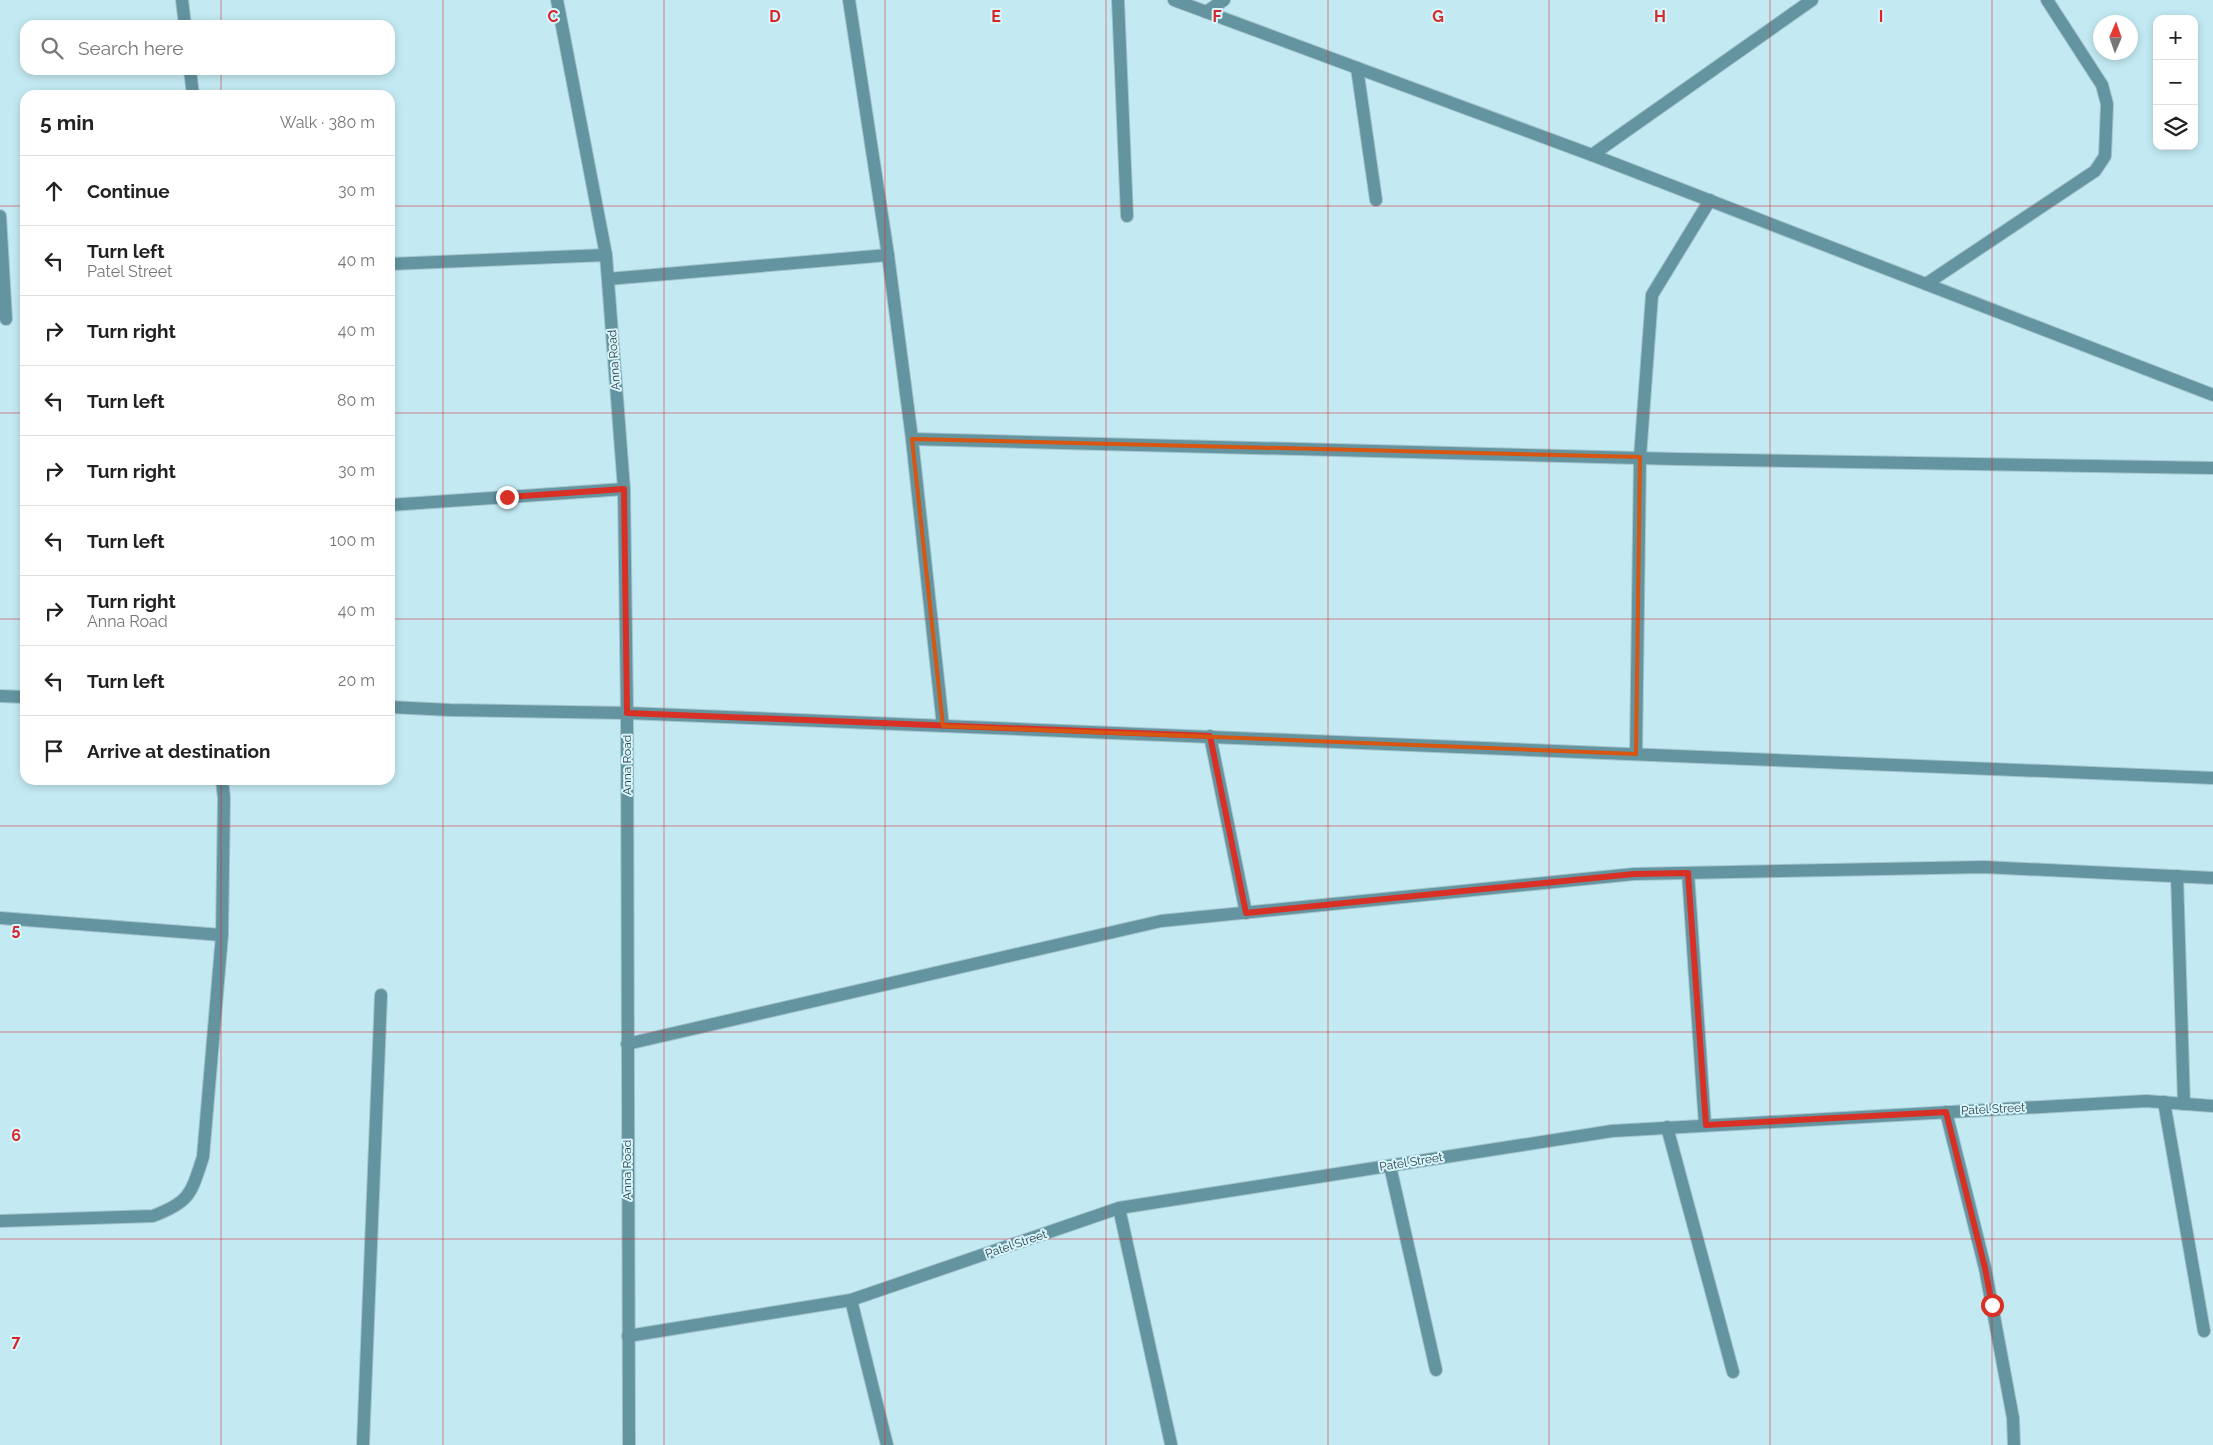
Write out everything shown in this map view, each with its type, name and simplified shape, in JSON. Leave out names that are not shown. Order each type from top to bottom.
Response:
[{"type":"street","points":[[182,0],[184,20]]},
{"type":"street","name":"Anna Road","points":[[557,0],[606,255],[624,489],[627,713],[629,1445]]},
{"type":"street","points":[[849,0],[888,255],[912,439],[943,726]]},
{"type":"street","points":[[1118,0],[1127,216]]},
{"type":"street","points":[[1174,0],[1592,155],[2213,395]]},
{"type":"street","points":[[1206,12],[1224,0]]},
{"type":"street","points":[[1592,155],[1812,0]]},
{"type":"street","points":[[1926,284],[2095,172],[2105,156],[2107,104],[2102,86],[2047,0]]},
{"type":"street","points":[[1357,68],[1376,200]]},
{"type":"street","points":[[191,75],[192,90]]},
{"type":"street","points":[[1636,754],[1640,457],[1652,295],[1710,200]]},
{"type":"street","points":[[0,216],[6,318]]},
{"type":"street","points":[[395,264],[606,255]]},
{"type":"street","points":[[608,278],[888,255]]},
{"type":"street","points":[[912,439],[1640,457],[2213,468]]},
{"type":"street","points":[[395,505],[624,489]]},
{"type":"street","points":[[0,696],[20,696]]},
{"type":"street","points":[[395,707],[627,713],[2213,778]]},
{"type":"street","points":[[1210,736],[1246,913]]},
{"type":"street","points":[[0,1221],[153,1216],[175,1208],[193,1190],[203,1157],[222,935],[223,785]]},
{"type":"street","points":[[627,1044],[1160,922],[1634,874],[1984,866],[2213,878]]},
{"type":"street","points":[[1688,873],[1706,1125]]},
{"type":"street","points":[[2177,876],[2184,1104]]},
{"type":"street","points":[[0,918],[222,935]]},
{"type":"street","points":[[363,1445],[381,995]]},
{"type":"street","name":"Patel Street","points":[[628,1336],[851,1300],[1119,1208],[1612,1131],[2146,1101],[2213,1106]]},
{"type":"street","points":[[2164,1102],[2204,1331]]},
{"type":"street","points":[[1946,1112],[1985,1268],[2013,1418],[2014,1445]]},
{"type":"street","points":[[1667,1127],[1733,1372]]},
{"type":"street","points":[[1390,1166],[1436,1370]]},
{"type":"street","points":[[1119,1208],[1171,1444]]},
{"type":"street","points":[[851,1300],[887,1445]]},
{"type":"highlighted area","points":[[912,439],[1640,457],[1636,754],[943,726]]},
{"type":"route","points":[[507,497],[624,489],[627,713],[1210,736],[1246,913],[1634,874],[1688,873],[1706,1125],[1946,1112],[1985,1268],[1992,1305]]}]
